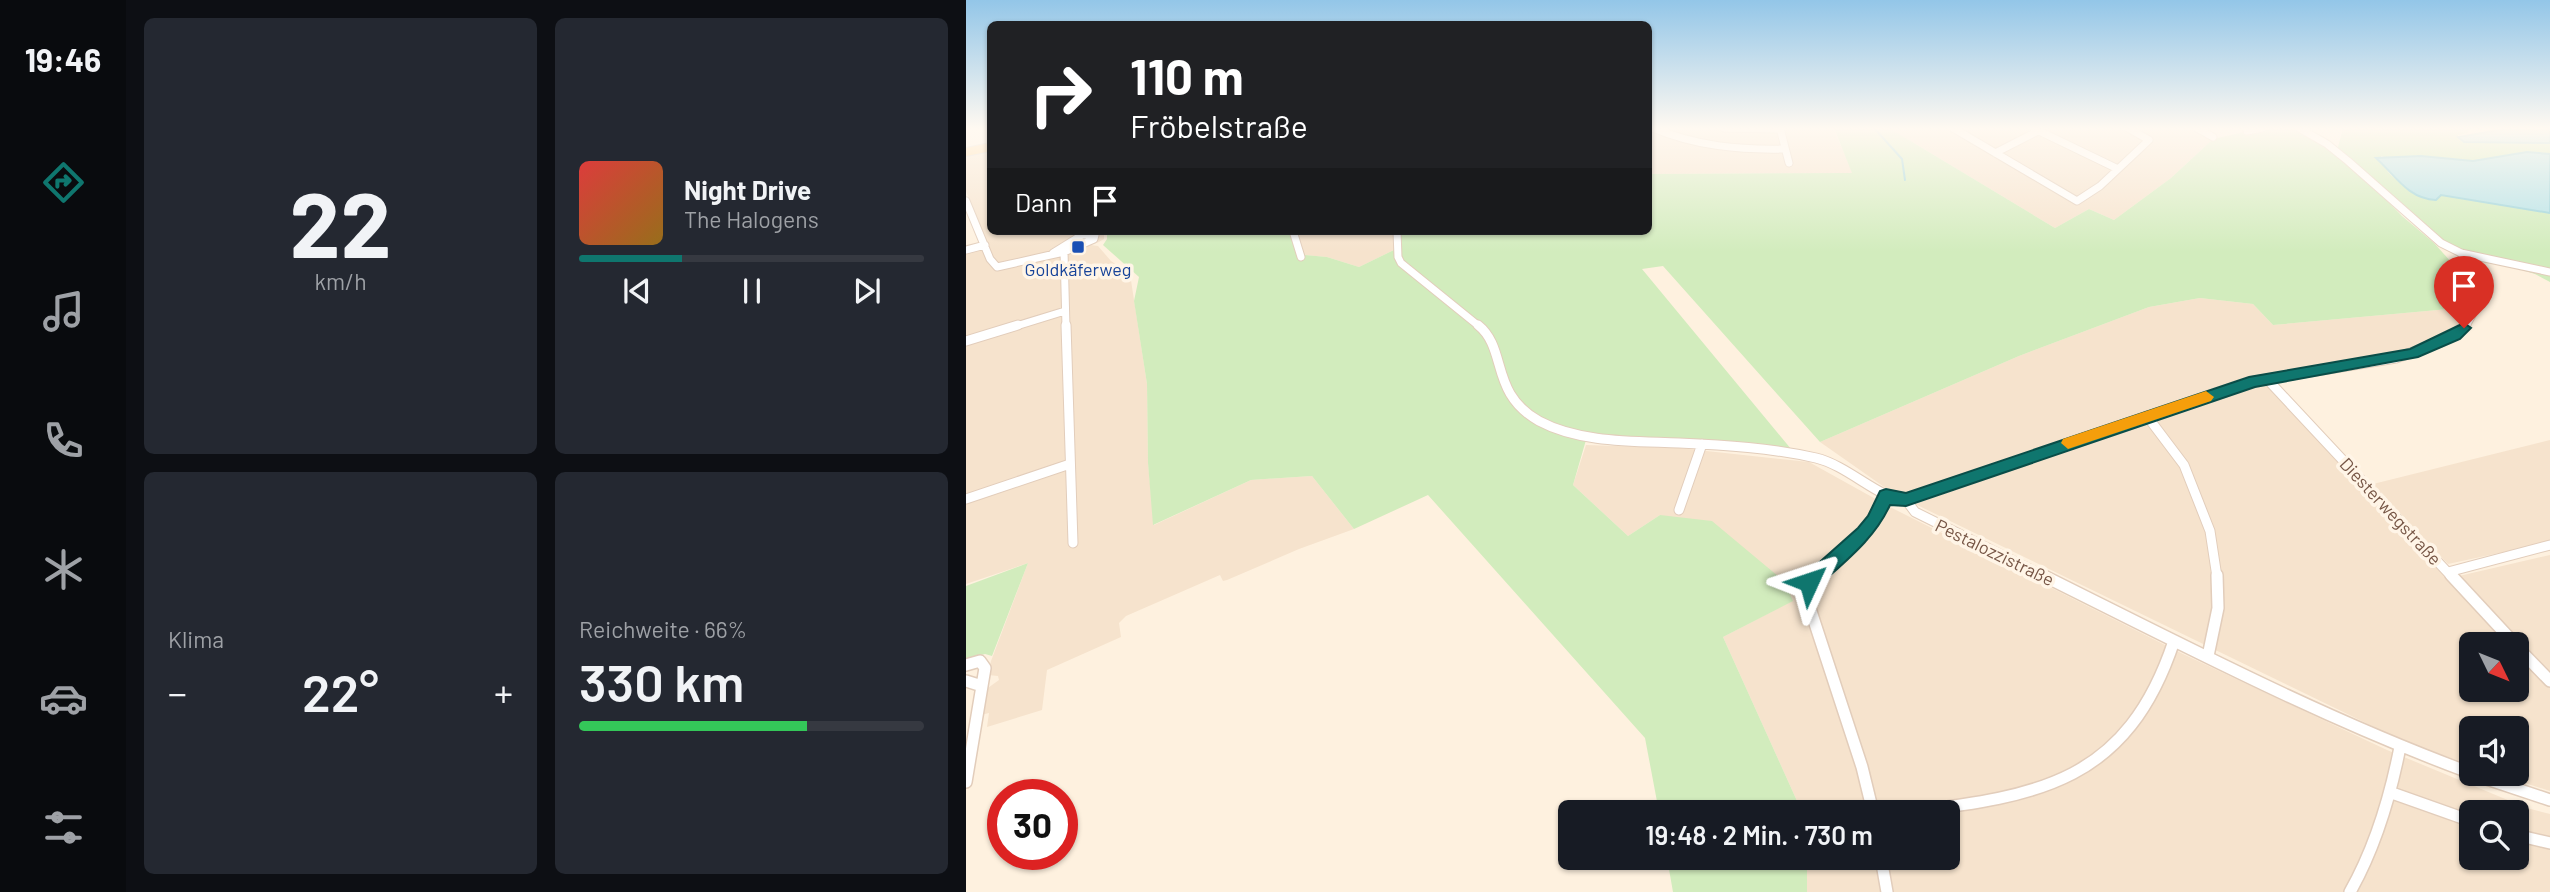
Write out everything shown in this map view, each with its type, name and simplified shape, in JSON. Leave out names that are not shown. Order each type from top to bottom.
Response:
[{"type":"street","points":[[2023,170],[2077,201],[2100,186],[2117,170]]},
{"type":"street","points":[[2358,170],[2441,243],[2461,253],[2550,272]]},
{"type":"street","points":[[966,201],[993,265],[997,267],[1064,251],[1090,243],[1095,235],[1082,235],[1053,253]]},
{"type":"street","points":[[1294,235],[1301,257]]},
{"type":"street","name":"Pestalozzistraße","points":[[1397,235],[1398,257],[1401,263],[1483,328],[1489,337],[1507,391],[1515,402],[1535,419],[1608,439],[1702,444],[1828,460],[1894,500],[1906,500],[1915,512],[2174,641],[2400,747],[2459,769]]},
{"type":"street","points":[[966,250],[985,245]]},
{"type":"street","points":[[1064,251],[1073,543]]},
{"type":"street","points":[[1906,500],[2147,416],[2267,379],[2396,358],[2455,336],[2471,321],[2479,305],[2479,290],[2461,253]]},
{"type":"street","points":[[966,341],[1065,311]]},
{"type":"street","name":"Diesterwegstraße","points":[[2267,379],[2504,632]]},
{"type":"street","points":[[2147,416],[2184,465],[2210,531],[2216,558],[2218,608],[2208,656]]},
{"type":"street","points":[[1679,510],[1702,444]]},
{"type":"street","points":[[966,499],[1070,464]]},
{"type":"street","points":[[1870,800],[1862,767],[1805,593],[1809,582],[1864,533],[1874,520],[1886,495]]},
{"type":"street","points":[[2448,572],[2550,545]]},
{"type":"street","points":[[1960,805],[1999,800],[2048,785],[2078,771],[2108,750],[2144,713],[2168,665],[2174,641]]},
{"type":"street","name":"Diesterwegstraße","points":[[2529,659],[2550,681]]},
{"type":"street","points":[[966,665],[983,663],[982,686],[966,782]]},
{"type":"street","points":[[966,681],[982,686]]},
{"type":"street","points":[[2350,892],[2369,855],[2392,793],[2400,747]]},
{"type":"street","name":"Pestalozzistraße","points":[[2509,786],[2550,800]]},
{"type":"street","points":[[2392,793],[2459,817]]},
{"type":"street","points":[[2529,838],[2550,843]]},
{"type":"street","points":[[1883,870],[1887,892]]},
{"type":"shaded area","points":[[966,170],[987,170],[987,235],[1104,235],[1104,239],[1097,243],[1094,242],[1097,236],[1072,237],[1047,253],[1001,265],[995,262],[966,191]]},
{"type":"shaded area","points":[[1652,170],[1852,170],[1853,173],[1652,174]]},
{"type":"shaded area","points":[[1958,170],[2180,170],[2114,220],[2089,209],[2055,228]]},
{"type":"shaded area","points":[[1295,235],[1397,235],[1398,248],[1359,267],[1327,257],[1304,255]]},
{"type":"shaded area","points":[[1091,245],[1098,246],[1111,261],[1130,274],[1147,384],[1148,463],[1154,525],[1251,480],[1312,476],[1354,529],[1227,580],[1223,581],[1220,575],[1126,616],[1119,623],[1121,637],[1047,670],[1042,710],[987,727],[989,713],[981,715],[985,690],[999,680],[998,676],[988,675],[991,661],[1028,563],[966,584],[966,501],[1073,466],[1065,252]]},
{"type":"shaded area","points":[[983,247],[994,267],[1061,253],[1063,310],[966,340],[966,251]]},
{"type":"shaded area","points":[[2200,298],[2253,304],[2273,325],[2471,307],[2472,310],[2448,333],[2401,352],[2247,377],[1897,496],[1820,442],[2019,356],[2149,307]]},
{"type":"shaded area","points":[[1062,314],[1067,462],[966,497],[966,342]]},
{"type":"shaded area","points":[[2260,384],[2268,386],[2498,632],[2459,632],[2459,702],[2529,702],[2529,665],[2550,688],[2550,791],[2529,784],[2529,716],[2459,716],[2459,761],[2403,741],[1915,504]]},
{"type":"shaded area","points":[[2550,440],[2550,542],[2448,564],[2373,484]]},
{"type":"shaded area","points":[[1586,445],[1679,448],[1809,462],[1890,507],[2183,654],[2387,750],[2459,780],[2459,786],[2474,786],[2508,800],[2459,800],[2459,870],[2529,870],[2529,809],[2550,814],[2550,892],[1807,892],[1807,870],[1960,870],[1960,800],[1797,800],[1723,637],[1792,601],[1660,515],[1628,536],[1573,485]]},
{"type":"shaded area","points":[[2550,555],[2550,672],[2529,650],[2529,632],[2512,632],[2459,576]]},
{"type":"green space","points":[[1958,170],[2055,228],[2089,209],[2114,220],[2180,170],[2386,170],[2411,188],[2436,200],[2441,195],[2550,213],[2550,282],[2535,274],[2450,248],[2358,171],[2402,216],[2434,243],[2461,273],[2471,307],[2273,325],[2253,304],[2200,298],[2149,307],[2019,356],[1820,442],[1663,266],[1642,269],[1796,455],[1588,433],[1573,485],[1628,536],[1660,515],[1712,521],[1784,581],[1793,601],[1723,637],[1797,800],[1657,800],[1645,738],[1428,495],[1354,529],[1312,476],[1251,480],[1153,525],[1148,463],[1147,384],[1134,301],[1139,277],[1103,245],[1107,235],[1295,235],[1305,255],[1327,257],[1359,267],[1398,248],[1397,235],[1652,235],[1652,174]]},
{"type":"green space","points":[[1028,563],[992,656],[985,654],[966,659],[966,586]]},
{"type":"green space","points":[[1669,870],[1807,870],[1807,892],[1673,892]]},
{"type":"water","points":[[2388,170],[2550,170],[2550,213],[2441,195],[2436,200],[2426,199],[2403,185]]},
{"type":"waterway","points":[[1904,170],[1905,180]]},
{"type":"slow traffic","points":[[2068,443],[2206,397]]},
{"type":"place","name":"Goldkäferweg","points":[[1078,247]]},
{"type":"route","points":[[1809,582],[1864,533],[1874,520],[1886,495],[1894,500],[1906,500],[2254,381],[2413,354],[2455,336],[2464,328]]}]
